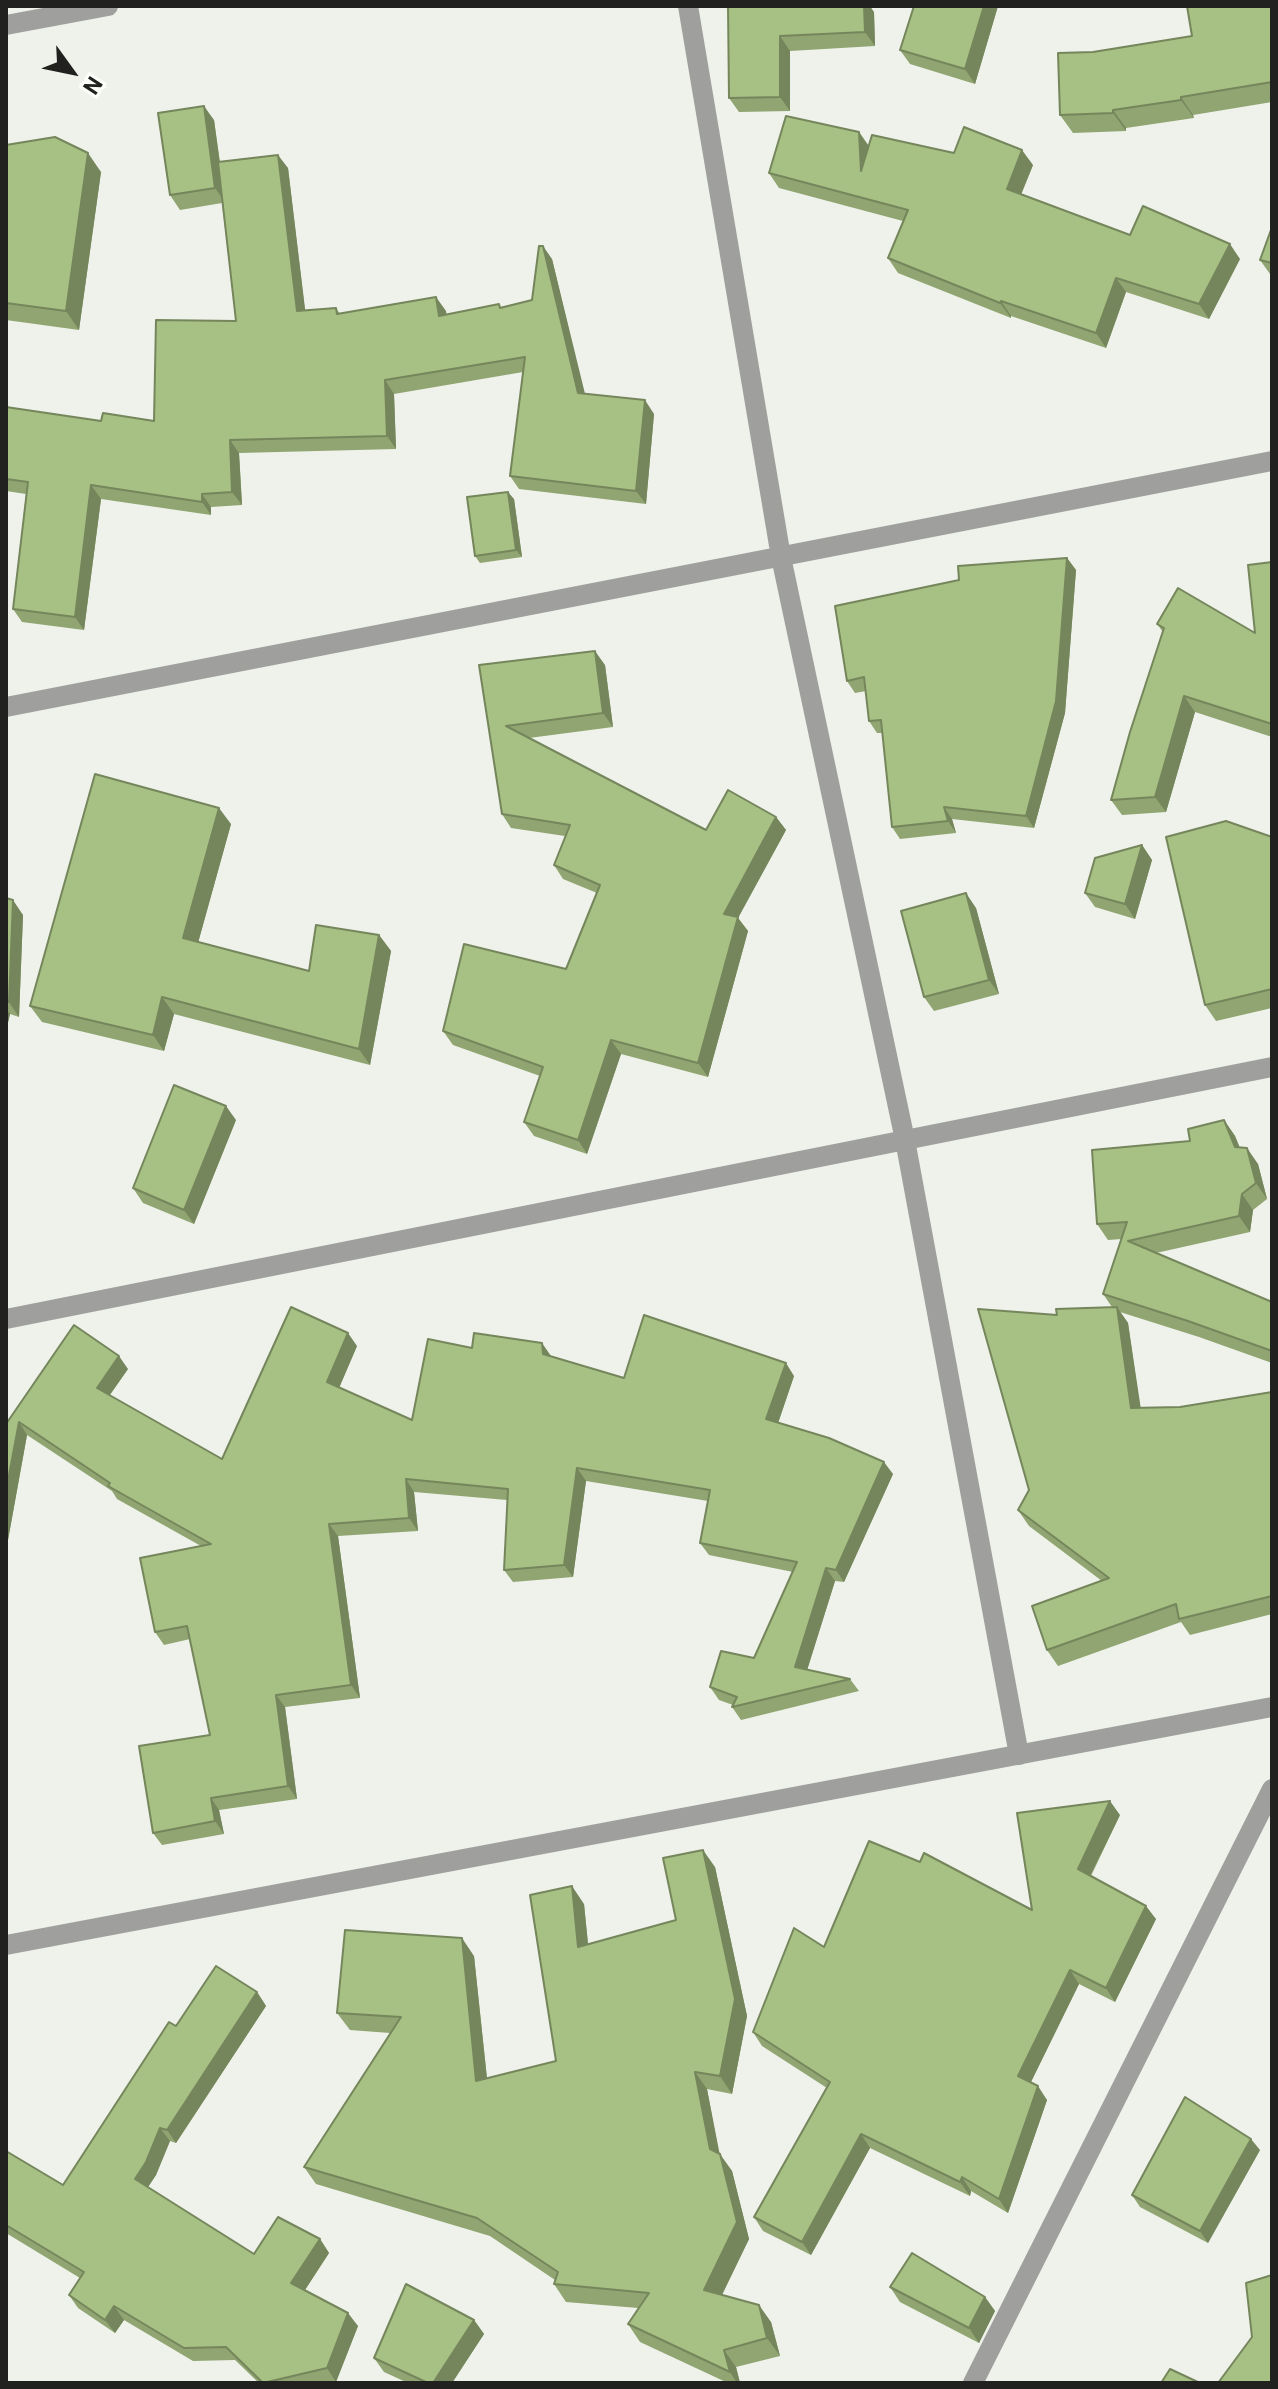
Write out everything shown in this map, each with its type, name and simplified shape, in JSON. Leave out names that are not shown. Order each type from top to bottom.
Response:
[{"type":"street","points":[[6,25],[108,6]]},
{"type":"street","points":[[688,6],[781,557],[905,1140],[1019,1755]]},
{"type":"street","points":[[6,707],[1272,461]]},
{"type":"street","points":[[6,1319],[1272,1067]]},
{"type":"street","points":[[6,1945],[1272,1707]]},
{"type":"street","points":[[973,2383],[1272,1789]]},
{"type":"building","points":[[728,6],[864,6],[865,32],[780,36],[780,97],[729,98]]},
{"type":"building","points":[[914,6],[984,6],[965,69],[900,50]]},
{"type":"building","points":[[1187,6],[1272,6],[1272,82],[1113,110],[1113,113],[1060,115],[1058,53],[1093,52],[1192,36]]},
{"type":"building","points":[[204,106],[215,188],[170,195],[158,113]]},
{"type":"building","points":[[786,116],[859,132],[861,171],[872,135],[954,153],[964,127],[1022,150],[1007,189],[1130,235],[1143,206],[1230,244],[1199,304],[1116,278],[1096,333],[1000,303],[888,258],[908,210],[769,173]]},
{"type":"building","points":[[55,137],[88,153],[66,311],[6,303],[6,145]]},
{"type":"building","points":[[278,155],[297,311],[336,308],[337,314],[436,297],[439,316],[499,304],[500,308],[532,300],[539,246],[543,246],[578,393],[645,400],[636,491],[510,476],[525,357],[385,380],[387,436],[230,440],[232,492],[202,494],[202,502],[91,485],[75,617],[13,609],[28,482],[6,479],[6,407],[101,421],[103,413],[154,421],[156,320],[236,321],[218,162]]},
{"type":"building","points":[[1272,227],[1272,263],[1260,260]]},
{"type":"building","points":[[508,492],[516,550],[475,556],[467,497]]},
{"type":"building","points":[[1067,558],[1056,701],[1026,816],[944,807],[948,821],[892,827],[881,720],[869,721],[864,677],[847,681],[835,606],[959,580],[958,566]]},
{"type":"building","points":[[1272,562],[1272,724],[1184,696],[1155,797],[1111,800],[1164,628],[1157,624],[1178,588],[1255,633],[1248,565]]},
{"type":"building","points":[[595,651],[603,713],[506,726],[706,830],[728,790],[776,817],[724,914],[738,917],[698,1063],[611,1040],[578,1140],[524,1122],[543,1067],[443,1031],[464,944],[566,969],[600,885],[554,865],[570,825],[502,814],[479,665]]},
{"type":"building","points":[[95,774],[219,808],[183,938],[309,971],[316,925],[379,935],[359,1049],[162,997],[153,1035],[30,1006]]},
{"type":"building","points":[[1226,821],[1272,837],[1272,989],[1205,1005],[1166,837]]},
{"type":"building","points":[[1142,845],[1125,904],[1085,893],[1095,858]]},
{"type":"building","points":[[966,893],[989,980],[924,997],[901,911]]},
{"type":"building","points":[[6,898],[13,900],[9,1002],[6,1001]]},
{"type":"building","points":[[174,1085],[226,1106],[184,1210],[133,1188]]},
{"type":"building","points":[[1224,1120],[1235,1147],[1247,1148],[1256,1183],[1242,1194],[1239,1216],[1128,1241],[1272,1302],[1272,1351],[1103,1294],[1127,1222],[1097,1224],[1092,1150],[1190,1141],[1188,1129]]},
{"type":"building","points":[[291,1307],[348,1333],[327,1382],[412,1420],[428,1339],[472,1348],[474,1333],[542,1343],[543,1354],[624,1378],[644,1315],[786,1363],[766,1419],[829,1438],[884,1462],[836,1570],[826,1568],[795,1667],[850,1679],[732,1707],[737,1697],[710,1687],[721,1651],[754,1658],[797,1562],[700,1543],[710,1490],[577,1468],[564,1565],[504,1570],[508,1489],[406,1479],[409,1518],[329,1524],[351,1685],[276,1695],[288,1786],[211,1798],[215,1821],[153,1833],[139,1746],[210,1735],[187,1626],[155,1632],[140,1558],[211,1544],[108,1486],[110,1483],[19,1422],[6,1491],[6,1424],[74,1325],[119,1356],[97,1388],[222,1459]]},
{"type":"building","points":[[1117,1307],[1131,1408],[1180,1407],[1272,1392],[1272,1596],[1179,1619],[1176,1604],[1047,1650],[1032,1606],[1109,1578],[1018,1510],[1029,1490],[978,1309],[1057,1315],[1056,1309]]},
{"type":"building","points":[[1110,1801],[1078,1869],[1146,1906],[1106,1988],[1070,1970],[1018,2076],[1038,2086],[999,2199],[962,2177],[960,2182],[861,2134],[802,2242],[754,2217],[830,2082],[753,2032],[794,1928],[824,1947],[869,1841],[920,1862],[924,1853],[1032,1910],[1017,1813]]},
{"type":"building","points":[[703,1850],[735,1999],[720,2076],[695,2072],[710,2149],[720,2154],[737,2222],[704,2290],[759,2305],[767,2338],[724,2350],[730,2372],[628,2324],[649,2293],[554,2284],[558,2272],[477,2218],[304,2167],[401,2017],[337,2013],[345,1930],[462,1938],[476,2081],[556,2061],[530,1895],[572,1886],[578,1947],[676,1920],[663,1858]]},
{"type":"building","points":[[216,1966],[257,1992],[167,2130],[160,2128],[135,2179],[254,2254],[278,2217],[320,2239],[291,2283],[348,2313],[327,2368],[263,2383],[226,2347],[184,2348],[114,2306],[105,2320],[69,2295],[84,2272],[6,2225],[6,2151],[63,2185],[169,2022],[176,2026]]},
{"type":"building","points":[[1185,2097],[1251,2139],[1200,2231],[1132,2195]]},
{"type":"building","points":[[912,2253],[985,2297],[969,2328],[890,2287]]},
{"type":"building","points":[[1272,2275],[1272,2383],[1218,2383],[1252,2337],[1246,2283]]},
{"type":"building","points":[[406,2284],[474,2320],[433,2383],[374,2358]]},
{"type":"building","points":[[1170,2369],[1200,2383],[1161,2383]]}]
